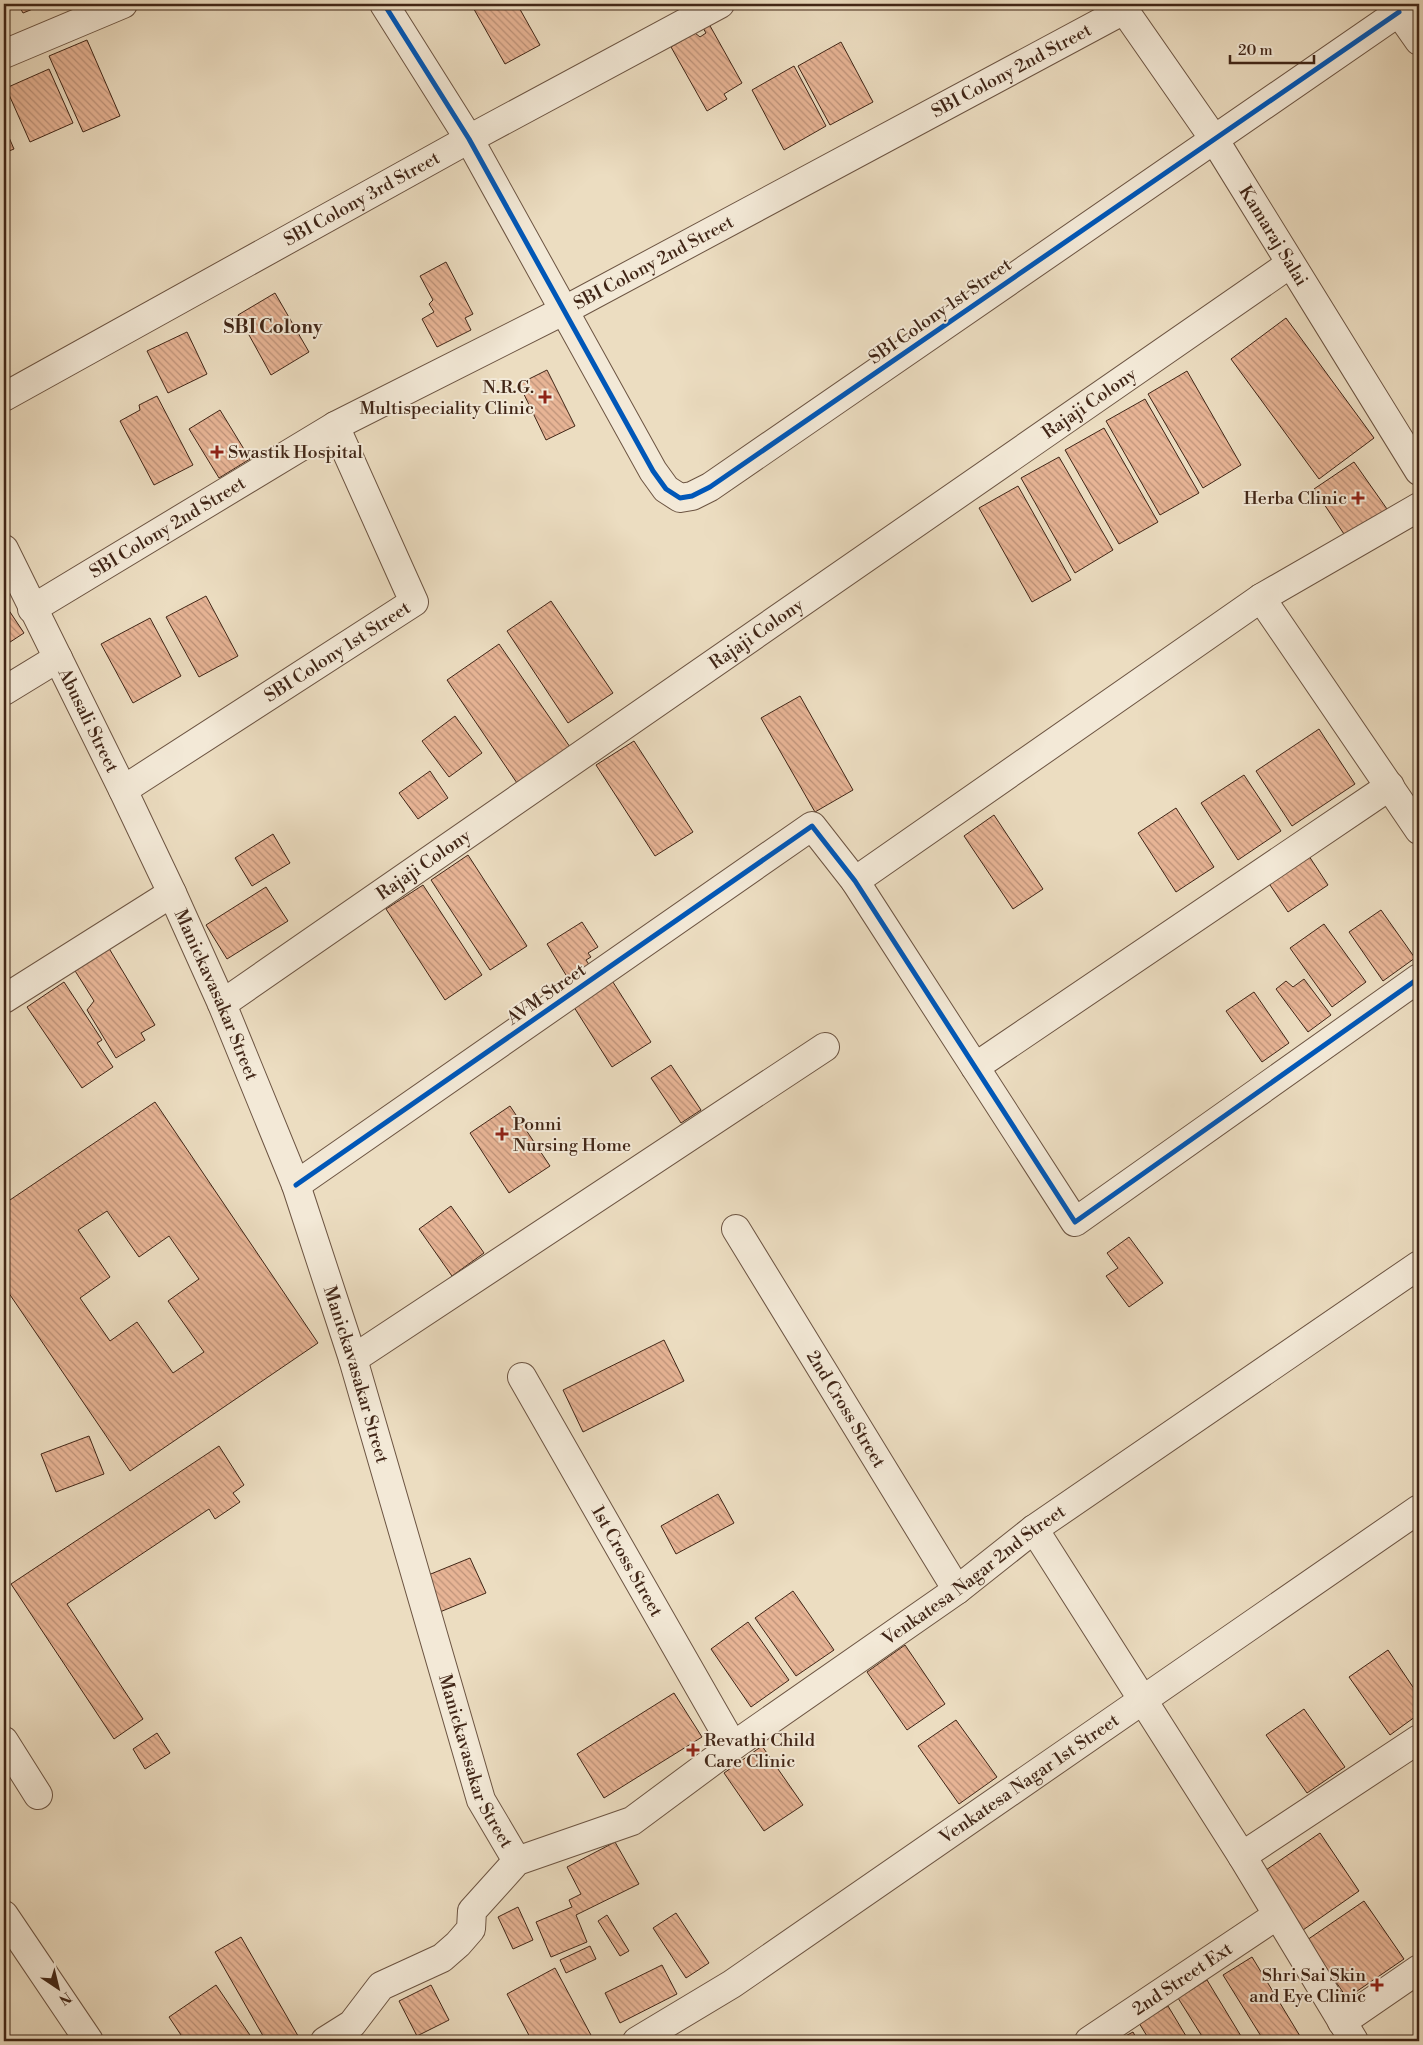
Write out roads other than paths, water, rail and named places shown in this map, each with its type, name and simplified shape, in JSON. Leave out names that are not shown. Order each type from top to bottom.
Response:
[{"type":"street","points":[[4,54],[123,4]]},
{"type":"street","points":[[384,4],[469,139],[563,311]]},
{"type":"street","name":"SBI Colony 3rd Street","points":[[4,397],[469,139],[720,4]]},
{"type":"street","name":"Kamaraj Salai","points":[[1122,7],[1214,140],[1419,471]]},
{"type":"street","name":"SBI Colony 2nd Street","points":[[32,609],[335,426],[563,311],[1122,7]]},
{"type":"street","points":[[1396,8],[1419,40]]},
{"type":"street","name":"SBI Colony 1st Street","points":[[563,311],[652,471],[666,489],[680,498],[692,496],[710,487],[1214,140],[1396,8]]},
{"type":"street","name":"Rajaji Colony","points":[[222,1004],[1290,264]]},
{"type":"street","name":"SBI Colony 1st Street","points":[[123,790],[414,602],[335,426]]},
{"type":"street","points":[[1419,507],[1261,598],[856,881],[1075,1222],[1419,978]]},
{"type":"street","name":"Abusali Street","points":[[4,549],[172,893]]},
{"type":"street","points":[[1261,598],[1419,830]]},
{"type":"street","points":[[4,691],[58,658]]},
{"type":"street","points":[[975,1067],[1390,786]]},
{"type":"street","name":"AVM Street","points":[[296,1185],[812,826],[856,881]]},
{"type":"street","points":[[4,999],[172,893]]},
{"type":"street","name":"Manickavasakar Street","points":[[172,893],[222,1004],[296,1185],[353,1359],[481,1800],[518,1861]]},
{"type":"street","points":[[353,1359],[825,1047]]},
{"type":"street","name":"2nd Cross Street","points":[[736,1230],[957,1590]]},
{"type":"street","name":"Venkatesa Nagar 2nd Street","points":[[518,1861],[632,1821],[733,1746],[957,1590],[1034,1529],[1419,1265]]},
{"type":"street","name":"1st Cross Street","points":[[522,1377],[733,1746]]},
{"type":"street","name":"Venkatesa Nagar 1st Street","points":[[637,2041],[732,1984],[1419,1510]]},
{"type":"street","points":[[1034,1529],[1242,1856],[1276,1916],[1348,2032],[1419,1970]]},
{"type":"street","points":[[1242,1856],[1419,1740]]},
{"type":"street","points":[[4,1741],[38,1795]]},
{"type":"street","points":[[325,2041],[352,2024],[381,1986],[442,1958],[458,1944],[471,1929],[472,1911],[518,1861]]},
{"type":"street","points":[[4,1915],[89,2041]]},
{"type":"street","name":"2nd Street Ext","points":[[1090,2041],[1276,1916]]},
{"type":"place","name":"N.R.G. Multispeciality Clinic","points":[[545,397]]},
{"type":"place","name":"Swastik Hospital","points":[[217,452]]},
{"type":"place","name":"Herba Clinic","points":[[1358,498]]},
{"type":"place","name":"Ponni Nursing Home","points":[[502,1134]]},
{"type":"place","name":"Revathi Child Care Clinic","points":[[693,1750]]},
{"type":"place","name":"Shri Sai Skin and Eye Clinic","points":[[1377,1985]]},
{"type":"district","name":"SBI Colony","points":[[273,326]]}]
